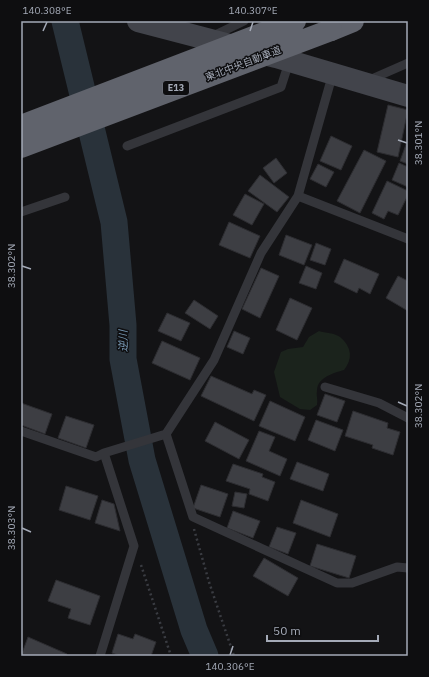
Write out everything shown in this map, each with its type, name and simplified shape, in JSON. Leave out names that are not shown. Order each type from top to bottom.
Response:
[{"type":"highway","name":"東北中央自動車道","points":[[21,126],[295,21]]},
{"type":"highway","name":"東北中央自動車道","points":[[21,147],[353,21]]},
{"type":"street","points":[[151,22],[207,39],[333,73],[408,96]]},
{"type":"lane","points":[[207,39],[244,21]]},
{"type":"lane","points":[[127,146],[281,87],[282,59],[287,21]]},
{"type":"lane","points":[[364,82],[408,63]]},
{"type":"lane","points":[[21,431],[96,457],[104,453],[166,434],[214,360],[261,253],[298,196],[333,73]]},
{"type":"lane","points":[[298,196],[408,239]]},
{"type":"lane","points":[[21,212],[65,197]]},
{"type":"lane","points":[[325,387],[378,403],[408,418]]},
{"type":"lane","points":[[166,434],[193,517],[337,582],[352,583],[397,567],[408,568]]},
{"type":"lane","points":[[100,656],[134,546],[104,453]]},
{"type":"path","points":[[193,517],[194,536],[234,656]]},
{"type":"path","points":[[134,546],[171,656]]},
{"type":"shaded area","points":[[319,331],[340,337],[344,341],[350,353],[349,362],[344,370],[327,376],[320,382],[317,390],[317,405],[310,410],[300,409],[280,397],[274,372],[281,352],[288,349],[303,347],[309,337]]},
{"type":"building","points":[[388,105],[408,110],[398,157],[377,152]]},
{"type":"building","points":[[331,136],[352,146],[341,170],[320,161]]},
{"type":"building","points":[[408,139],[408,164],[400,161]]},
{"type":"building","points":[[364,150],[386,161],[360,213],[337,201]]},
{"type":"building","points":[[276,158],[287,173],[274,183],[263,168]]},
{"type":"building","points":[[399,163],[408,167],[408,187],[392,180]]},
{"type":"building","points":[[318,164],[334,172],[326,187],[310,179]]},
{"type":"building","points":[[260,175],[289,197],[277,212],[248,191]]},
{"type":"building","points":[[387,181],[408,191],[408,195],[398,215],[388,211],[384,219],[372,213]]},
{"type":"building","points":[[245,194],[264,204],[252,225],[233,215]]},
{"type":"building","points":[[229,222],[260,236],[250,258],[219,245]]},
{"type":"building","points":[[286,235],[312,245],[304,265],[279,255]]},
{"type":"building","points":[[316,243],[331,249],[325,265],[310,260]]},
{"type":"building","points":[[344,259],[379,274],[370,294],[359,288],[357,293],[334,282]]},
{"type":"building","points":[[306,266],[322,273],[316,289],[299,283]]},
{"type":"building","points":[[261,268],[279,276],[260,318],[242,309]]},
{"type":"building","points":[[398,276],[408,281],[408,311],[386,298]]},
{"type":"building","points":[[290,298],[312,308],[297,340],[276,330]]},
{"type":"building","points":[[194,300],[218,316],[210,329],[185,313]]},
{"type":"building","points":[[167,313],[190,323],[181,341],[158,331]]},
{"type":"building","points":[[234,331],[250,338],[243,354],[227,347]]},
{"type":"building","points":[[162,341],[200,358],[190,380],[152,363]]},
{"type":"building","points":[[211,376],[252,394],[254,390],[266,395],[254,421],[201,396]]},
{"type":"building","points":[[325,394],[345,401],[337,422],[317,415]]},
{"type":"building","points":[[270,401],[305,417],[295,441],[259,426]]},
{"type":"building","points":[[21,403],[52,414],[45,434],[21,425]]},
{"type":"building","points":[[353,411],[388,423],[387,428],[400,432],[393,455],[372,448],[373,445],[345,436]]},
{"type":"building","points":[[66,416],[94,425],[86,448],[58,438]]},
{"type":"building","points":[[316,420],[343,430],[335,451],[308,440]]},
{"type":"building","points":[[215,422],[249,440],[239,459],[205,441]]},
{"type":"building","points":[[259,431],[275,437],[269,451],[287,459],[280,476],[246,461]]},
{"type":"building","points":[[297,462],[329,474],[323,491],[290,479]]},
{"type":"building","points":[[233,464],[263,474],[262,477],[275,482],[268,501],[249,494],[250,489],[226,481]]},
{"type":"building","points":[[201,485],[228,494],[220,517],[193,508]]},
{"type":"building","points":[[66,486],[98,496],[90,520],[59,510]]},
{"type":"building","points":[[235,492],[247,494],[244,508],[232,506]]},
{"type":"building","points":[[102,500],[114,504],[120,531],[95,523]]},
{"type":"building","points":[[301,500],[338,514],[330,537],[293,523]]},
{"type":"building","points":[[233,511],[260,521],[253,538],[227,528]]},
{"type":"building","points":[[277,527],[296,533],[288,554],[269,547]]},
{"type":"building","points":[[317,544],[356,556],[349,578],[310,566]]},
{"type":"building","points":[[264,558],[298,578],[288,596],[253,576]]},
{"type":"building","points":[[56,580],[100,596],[90,625],[68,618],[71,609],[48,601]]},
{"type":"building","points":[[118,634],[133,639],[135,634],[156,642],[151,656],[120,656],[112,653]]},
{"type":"building","points":[[28,637],[67,654],[66,656],[21,656]]},
{"type":"waterway","name":"逆川","points":[[65,21],[114,222],[123,325],[123,359],[142,460],[194,630],[205,656]]}]
